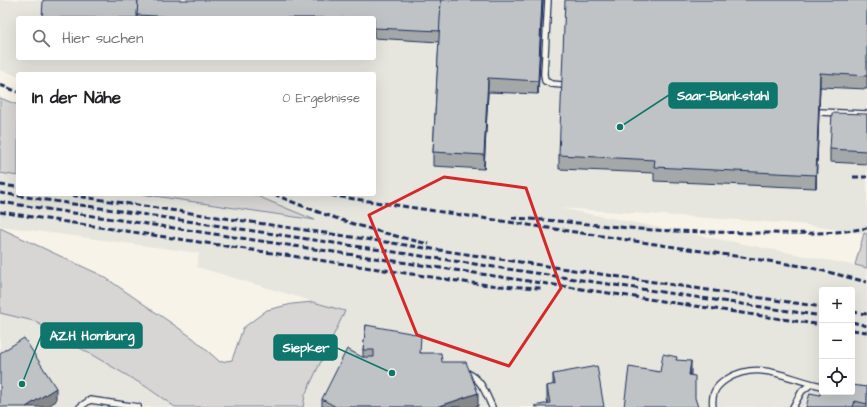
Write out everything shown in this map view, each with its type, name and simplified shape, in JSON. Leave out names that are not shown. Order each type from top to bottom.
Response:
[{"type":"lane","points":[[548,0],[544,74],[545,81],[552,84],[562,85]]},
{"type":"lane","points":[[819,112],[867,114]]},
{"type":"lane","points":[[458,369],[469,373],[481,383],[492,407]]},
{"type":"lane","points":[[713,407],[714,392],[719,384],[744,371],[778,373],[819,386]]},
{"type":"lane","points":[[793,407],[802,390],[810,384]]},
{"type":"lane","points":[[80,407],[90,400],[112,405],[138,407]]},
{"type":"highlighted area","points":[[444,177],[526,188],[561,288],[509,366],[417,335],[369,215]]},
{"type":"shaded area","points":[[0,0],[867,0],[867,234],[800,224],[559,208],[867,268],[867,407],[303,407],[305,395],[345,311],[197,267],[199,253],[0,226],[0,173],[16,176],[16,196],[154,196],[312,220],[257,196],[376,196],[376,72],[16,72],[16,75],[0,70]]},
{"type":"shaded area","points":[[0,98],[16,104],[16,176],[0,173]]},
{"type":"shaded area","points":[[154,196],[257,196],[315,220]]},
{"type":"shaded area","points":[[0,228],[103,276],[193,338],[220,362],[232,360],[243,328],[267,310],[292,304],[313,302],[345,311],[305,395],[303,407],[175,407],[145,386],[34,321],[0,313]]},
{"type":"shaded area","points":[[864,233],[867,234],[867,268],[855,265]]},
{"type":"shaded area","points":[[0,313],[34,321],[145,386],[175,407],[0,407]]},
{"type":"building","points":[[43,0],[138,0],[137,16],[42,16]]},
{"type":"building","points":[[138,0],[441,0],[440,31],[376,28],[376,16],[137,15]]},
{"type":"building","points":[[441,0],[542,0],[538,81],[488,78],[484,155],[433,152]]},
{"type":"building","points":[[565,0],[867,0],[867,76],[820,73],[816,175],[654,167],[655,160],[559,155]]},
{"type":"building","points":[[832,113],[867,114],[867,151],[830,149]]},
{"type":"building","points":[[366,325],[421,335],[420,353],[441,353],[442,362],[466,362],[478,393],[437,407],[336,407],[322,399],[347,349],[362,357],[374,357],[374,350],[363,350]]},
{"type":"building","points":[[24,338],[56,388],[26,407],[0,407],[0,353]]},
{"type":"building","points":[[663,354],[677,357],[676,360],[691,361],[689,375],[695,376],[695,398],[698,407],[624,407],[629,367],[660,372]]},
{"type":"building","points":[[597,366],[604,407],[534,406],[550,403],[547,386],[555,384],[553,374]]},
{"type":"building","points":[[855,385],[867,387],[867,404],[855,401],[853,407],[806,407],[810,393],[819,395],[855,395]]},
{"type":"railway","points":[[0,85],[16,91]]},
{"type":"railway","points":[[853,177],[867,177]]},
{"type":"railway","points":[[0,185],[16,187]]},
{"type":"railway","points":[[0,193],[16,195]]},
{"type":"railway","points":[[20,196],[819,316]]},
{"type":"railway","points":[[76,196],[819,307]]},
{"type":"railway","points":[[279,196],[350,223],[429,244]]},
{"type":"railway","points":[[335,196],[808,267],[867,282]]},
{"type":"railway","points":[[0,202],[819,325]]},
{"type":"railway","points":[[0,212],[471,283],[542,288]]},
{"type":"railway","points":[[512,218],[639,229],[697,232],[811,233],[839,232],[867,228]]},
{"type":"railway","points":[[855,312],[867,314]]},
{"type":"railway","points":[[855,323],[867,326]]},
{"type":"railway","points":[[855,330],[867,332]]},
{"type":"place","name":"Saar-Blankstahl","points":[[620,127]]},
{"type":"place","name":"Siepker","points":[[392,373]]},
{"type":"place","name":"AZH Homburg","points":[[22,384]]}]
